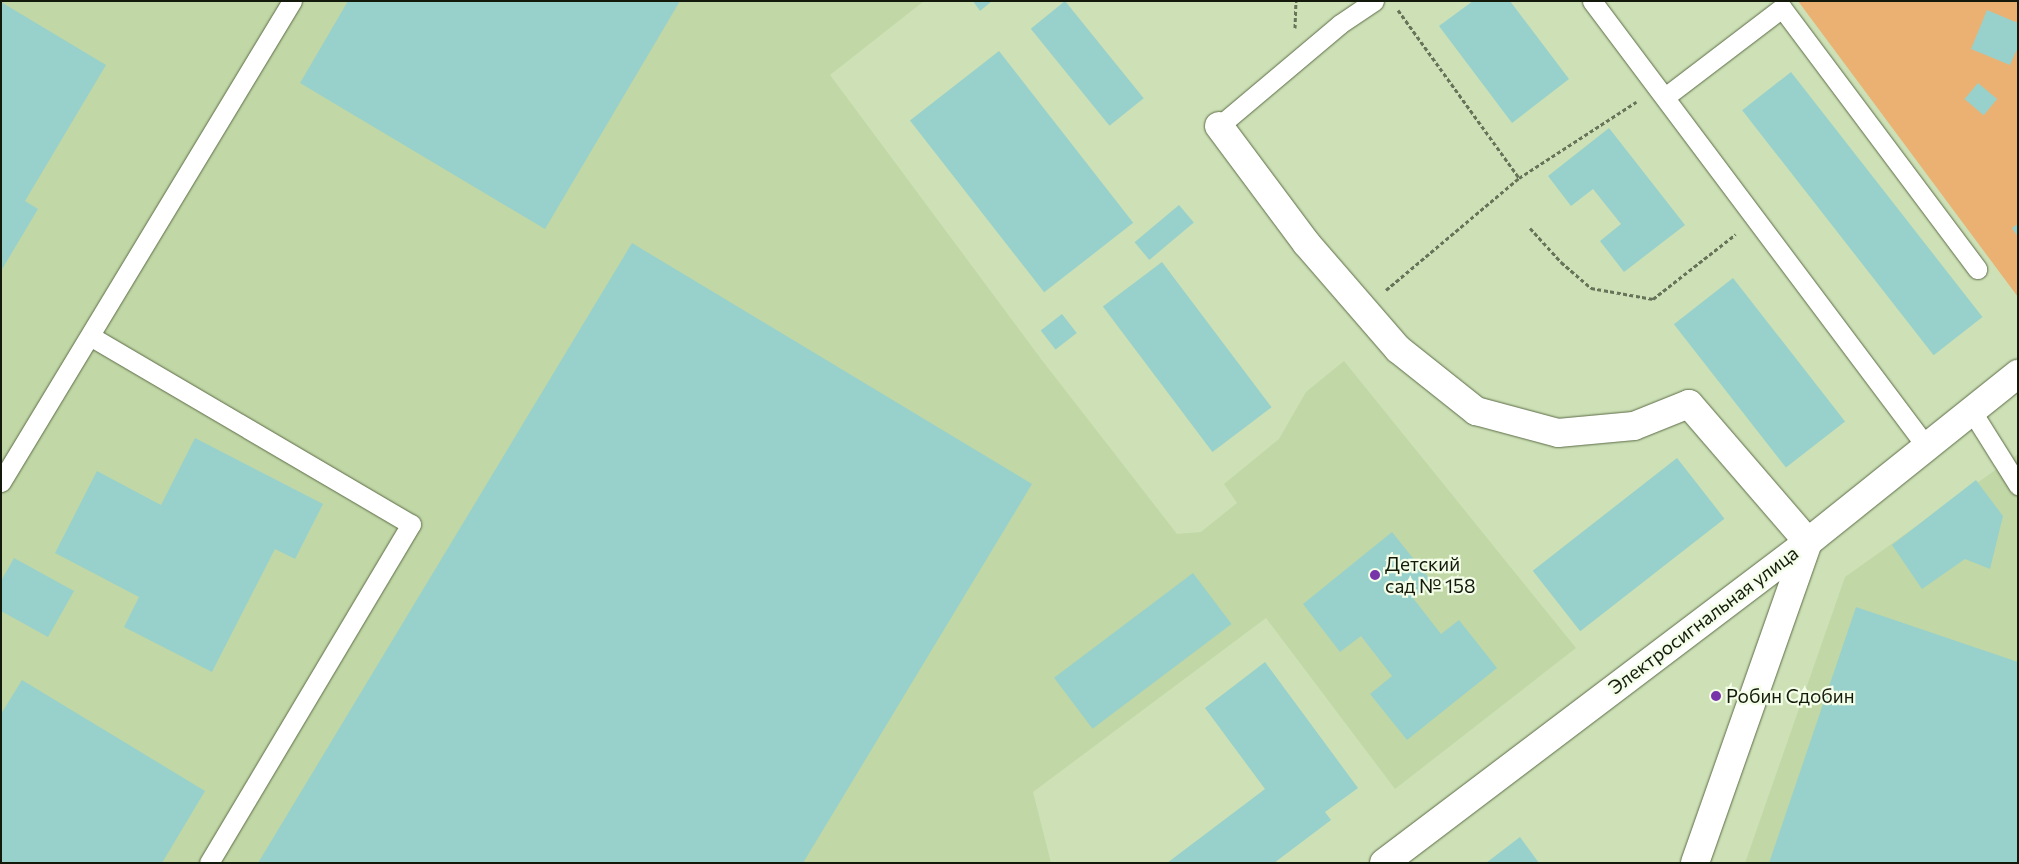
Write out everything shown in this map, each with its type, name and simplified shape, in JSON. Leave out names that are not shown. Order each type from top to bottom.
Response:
[{"type":"street","points":[[1219,126],[1307,244],[1398,349],[1476,411],[1558,433],[1634,426],[1689,404],[1808,542],[1695,863]]},
{"type":"street","name":"Электросигнальная улица","points":[[1384,863],[1808,542],[2018,374]]},
{"type":"lane","points":[[1,482],[292,1]]},
{"type":"lane","points":[[1219,126],[1340,24],[1374,1]]},
{"type":"lane","points":[[1599,4],[1661,92],[1926,446]]},
{"type":"lane","points":[[1661,92],[1779,5],[1977,269]]},
{"type":"lane","points":[[90,336],[411,524],[210,863]]},
{"type":"lane","points":[[1971,410],[2018,485]]},
{"type":"path","points":[[1392,1],[1519,178]]},
{"type":"path","points":[[1363,309],[1519,178],[1661,92]]},
{"type":"path","points":[[1530,228],[1561,262],[1590,288],[1653,299],[1756,218]]},
{"type":"shaded area","points":[[1,1],[924,1],[830,75],[1041,359],[1177,534],[1201,532],[1237,503],[1224,484],[1279,439],[1306,392],[1344,361],[1576,648],[1395,789],[1266,618],[1033,792],[1051,863],[1,863]]},
{"type":"shaded area","points":[[1798,1],[2018,1],[2018,297]]},
{"type":"shaded area","points":[[2018,454],[2018,863],[1745,863],[1845,577]]},
{"type":"building","points":[[348,1],[680,1],[545,229],[300,83]]},
{"type":"building","points":[[973,1],[992,1],[980,11]]},
{"type":"building","points":[[1065,1],[1144,98],[1109,126],[1031,29]]},
{"type":"building","points":[[1473,1],[1510,1],[1569,79],[1512,123],[1439,26]]},
{"type":"building","points":[[1,2],[106,65],[25,201],[38,209],[1,271]]},
{"type":"building","points":[[1987,10],[2018,23],[2018,47],[2010,65],[1971,49]]},
{"type":"building","points":[[999,51],[1133,223],[1044,292],[910,121]]},
{"type":"building","points":[[1791,72],[1982,317],[1934,355],[1742,110]]},
{"type":"building","points":[[1978,83],[1997,99],[1984,115],[1965,99]]},
{"type":"building","points":[[1609,128],[1685,225],[1624,272],[1600,241],[1621,224],[1593,189],[1571,206],[1548,176]]},
{"type":"building","points":[[1179,205],[1194,223],[1149,260],[1135,242]]},
{"type":"building","points":[[2018,224],[2018,237],[2012,228]]},
{"type":"building","points":[[632,243],[1032,484],[803,863],[258,863]]},
{"type":"building","points":[[1162,262],[1272,407],[1212,452],[1103,307]]},
{"type":"building","points":[[1733,278],[1845,421],[1786,468],[1674,324]]},
{"type":"building","points":[[1062,314],[1077,333],[1055,350],[1041,331]]},
{"type":"building","points":[[195,438],[323,504],[295,559],[275,549],[212,672],[124,627],[139,597],[55,553],[97,471],[161,505]]},
{"type":"building","points":[[1677,458],[1724,519],[1580,631],[1533,571]]},
{"type":"building","points":[[1976,480],[2003,516],[1990,569],[1965,559],[1922,589],[1892,545]]},
{"type":"building","points":[[1392,532],[1432,582],[1413,598],[1441,634],[1459,620],[1497,668],[1407,740],[1370,694],[1392,676],[1361,636],[1340,652],[1303,604]]},
{"type":"building","points":[[14,558],[74,591],[48,637],[1,611],[1,581]]},
{"type":"building","points":[[1193,573],[1232,624],[1093,729],[1054,678]]},
{"type":"building","points":[[1856,607],[2018,662],[2018,863],[1769,863]]},
{"type":"building","points":[[1265,662],[1358,788],[1325,812],[1331,820],[1274,863],[1167,863],[1265,789],[1205,708]]},
{"type":"building","points":[[22,680],[205,791],[162,863],[1,863],[1,714]]},
{"type":"building","points":[[1520,837],[1539,863],[1486,863]]},
{"type":"place","name":"Детский сад № 158","points":[[1375,575]]},
{"type":"place","name":"Робин Сдобин","points":[[1716,696]]}]
